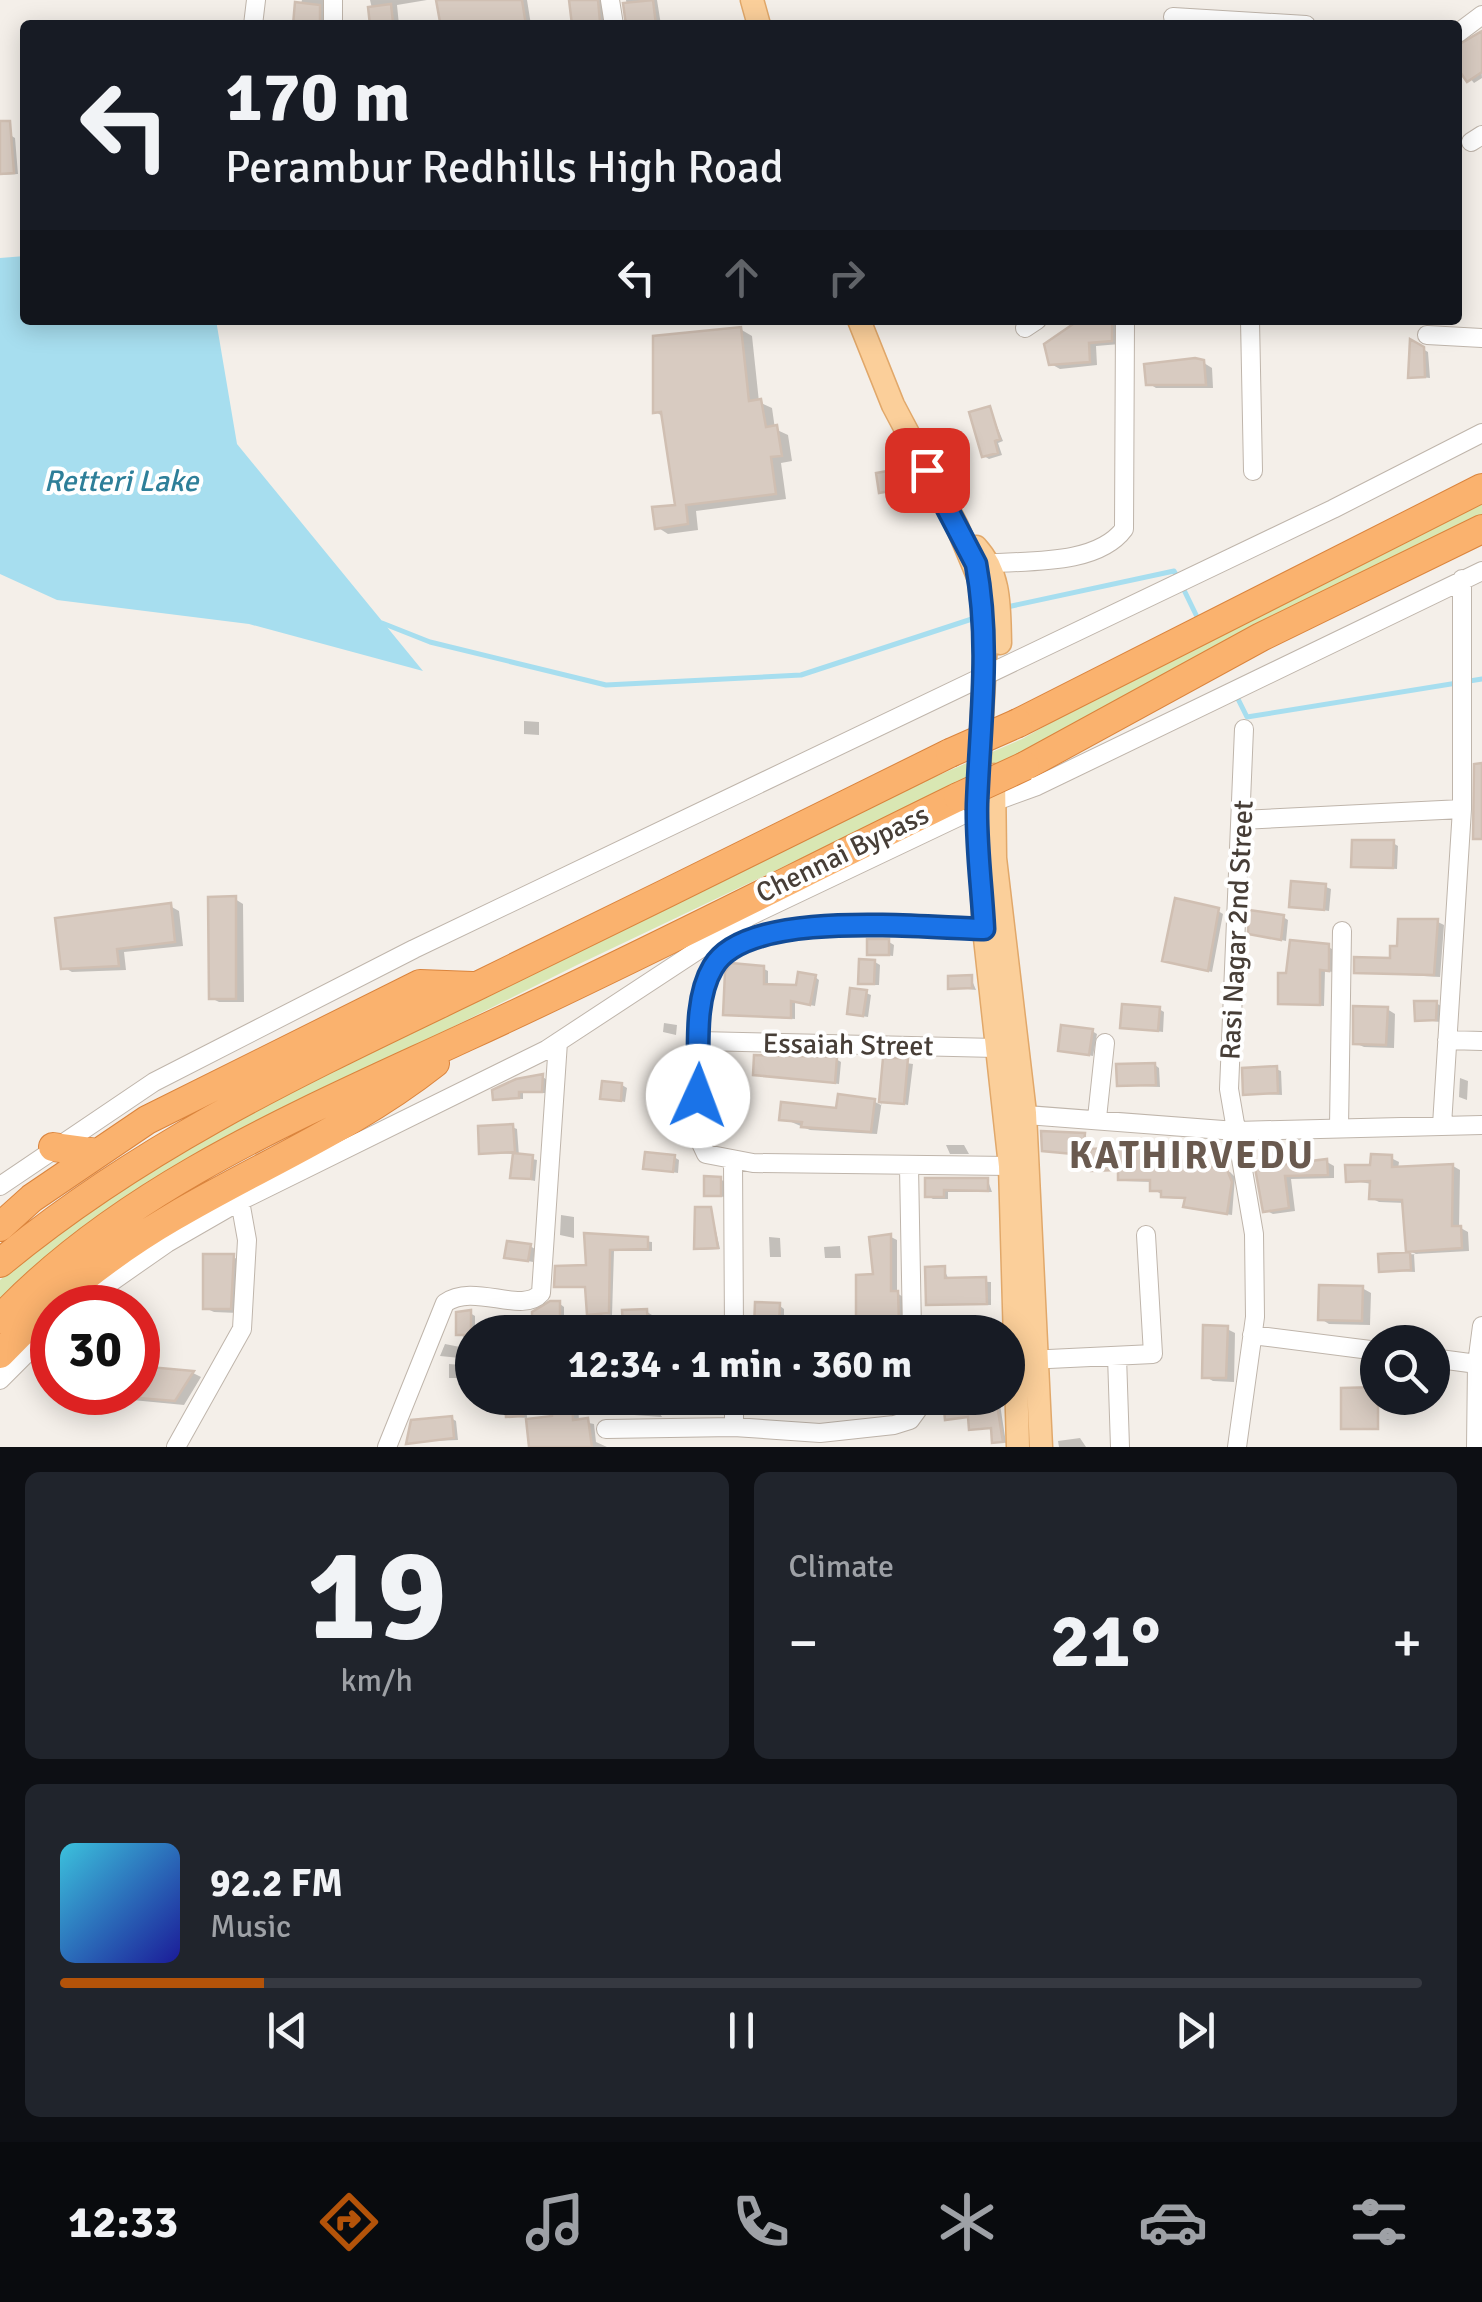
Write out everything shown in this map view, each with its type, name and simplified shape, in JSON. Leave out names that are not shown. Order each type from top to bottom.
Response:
[{"type":"highway","name":"Chennai Bypass","points":[[0,1264],[64,1210],[158,1147],[324,1058],[1018,723],[1482,488]]},
{"type":"highway","name":"Chennai Bypass","points":[[467,1037],[976,803],[1025,766],[1261,637],[1470,535]]},
{"type":"highway","points":[[0,1227],[32,1198],[147,1120],[420,984],[475,986]]},
{"type":"highway","points":[[0,1318],[87,1244],[160,1193],[355,1086],[467,1037]]},
{"type":"highway","points":[[0,1354],[102,1265],[172,1217],[392,1097],[467,1037]]},
{"type":"highway","points":[[53,1147],[98,1153]]},
{"type":"main road","points":[[861,325],[893,405],[986,572],[998,670],[976,803],[987,849],[1015,1114],[1020,1315]]},
{"type":"main road","points":[[987,849],[984,929],[996,1048],[1015,1114],[1010,1166],[1018,1315]]},
{"type":"main road","points":[[1025,1377],[1042,1447]]},
{"type":"main road","points":[[1018,1447],[1019,1415]]},
{"type":"street","points":[[1173,17],[1223,20]]},
{"type":"street","points":[[986,572],[1086,553],[1104,547],[1124,528],[1125,325]]},
{"type":"street","points":[[1250,325],[1253,470]]},
{"type":"street","points":[[1427,335],[1482,338]]},
{"type":"street","points":[[0,1186],[154,1082],[397,958],[1333,509],[1482,433]]},
{"type":"street","points":[[106,1285],[167,1242],[240,1201],[558,1042],[750,916],[976,803],[1037,786],[1482,571]]},
{"type":"street","points":[[1442,1126],[1462,809],[1462,579]]},
{"type":"street","name":"Rasi Nagar 2nd Street","points":[[1237,1447],[1252,1335],[1254,1234],[1229,1089],[1244,729]]},
{"type":"street","points":[[1241,820],[1462,809]]},
{"type":"street","points":[[984,929],[816,928],[742,940],[721,955],[710,971],[699,1041],[700,1146],[706,1154],[733,1160],[1010,1166]]},
{"type":"street","points":[[1339,1127],[1342,931]]},
{"type":"street","points":[[1447,1040],[1482,1041]]},
{"type":"street","name":"Essaiah Street","points":[[699,1041],[996,1048]]},
{"type":"street","points":[[390,1445],[445,1304],[468,1294],[528,1301],[541,1294],[558,1042]]},
{"type":"street","points":[[1097,1118],[1106,1043]]},
{"type":"street","points":[[1015,1114],[1236,1131],[1482,1125]]},
{"type":"street","points":[[733,1160],[734,1315]]},
{"type":"street","points":[[910,1166],[912,1315]]},
{"type":"street","points":[[176,1447],[242,1329],[247,1240],[240,1201]]},
{"type":"street","points":[[1025,1361],[1154,1354],[1146,1234]]},
{"type":"street","points":[[1476,1447],[1477,1364],[1482,1326]]},
{"type":"street","points":[[1252,1335],[1360,1349]]},
{"type":"street","points":[[0,1380],[30,1350]]},
{"type":"street","points":[[1117,1356],[1120,1447]]},
{"type":"street","points":[[1450,1360],[1477,1364]]},
{"type":"street","points":[[734,1415],[734,1426]]},
{"type":"street","points":[[606,1430],[734,1426],[820,1433],[894,1426],[904,1415]]},
{"type":"green space","points":[[1482,495],[1482,519],[1029,750],[577,965],[250,1128],[0,1300],[0,1280],[74,1219],[242,1115],[847,815],[1022,739],[1198,639]]},
{"type":"water","name":"Retteri Lake","points":[[20,256],[20,325],[217,325],[237,444],[423,671],[249,624],[57,600],[0,574],[0,258]]},
{"type":"building","points":[[436,0],[522,0],[525,20],[440,20]]},
{"type":"building","points":[[569,0],[598,0],[600,20],[571,20]]},
{"type":"building","points":[[653,0],[655,20],[625,20],[623,3]]},
{"type":"building","points":[[295,2],[320,5],[320,20],[293,20]]},
{"type":"building","points":[[391,4],[393,20],[369,20],[368,7]]},
{"type":"building","points":[[1482,31],[1482,72],[1467,82],[1462,75],[1462,43]]},
{"type":"building","points":[[0,121],[10,121],[14,173],[0,174]]},
{"type":"building","points":[[1072,325],[1112,325],[1112,341],[1089,343],[1090,362],[1049,365],[1044,344]]},
{"type":"building","points":[[741,327],[749,401],[761,399],[766,427],[777,425],[782,456],[771,457],[776,494],[686,505],[688,524],[655,529],[652,507],[675,505],[661,412],[653,413],[653,336]]},
{"type":"building","points":[[1410,339],[1424,347],[1425,377],[1408,378]]},
{"type":"building","points":[[1204,360],[1206,385],[1146,385],[1144,364]]},
{"type":"building","points":[[990,406],[1000,439],[995,441],[998,453],[982,457],[969,412]]},
{"type":"building","points":[[904,468],[907,488],[879,493],[876,473]]},
{"type":"building","points":[[1482,763],[1482,839],[1473,839],[1474,764]]},
{"type":"building","points":[[1352,840],[1394,840],[1393,868],[1351,867]]},
{"type":"building","points":[[1291,881],[1326,884],[1324,910],[1289,907]]},
{"type":"building","points":[[236,896],[236,999],[209,999],[208,897]]},
{"type":"building","points":[[1175,898],[1219,908],[1208,971],[1162,961]]},
{"type":"building","points":[[171,903],[175,942],[117,949],[119,966],[61,969],[55,918]]},
{"type":"building","points":[[1249,910],[1284,915],[1281,940],[1248,934]]},
{"type":"building","points":[[1398,919],[1438,919],[1434,975],[1354,973],[1354,957],[1390,958],[1390,946],[1397,946]]},
{"type":"building","points":[[867,939],[889,939],[889,955],[867,955]]},
{"type":"building","points":[[1290,940],[1329,944],[1329,971],[1320,970],[1320,1005],[1278,1004],[1278,973],[1286,973]]},
{"type":"building","points":[[859,959],[875,960],[874,984],[858,984]]},
{"type":"building","points":[[731,963],[764,966],[764,984],[796,985],[798,972],[816,975],[810,1005],[791,1001],[791,1018],[723,1015],[725,972]]},
{"type":"building","points":[[972,975],[972,988],[948,989],[948,976]]},
{"type":"building","points":[[850,988],[867,990],[863,1016],[847,1014]]},
{"type":"building","points":[[1414,1001],[1437,1001],[1436,1020],[1415,1021]]},
{"type":"building","points":[[1122,1004],[1160,1007],[1158,1031],[1120,1028]]},
{"type":"building","points":[[1353,1006],[1388,1007],[1386,1045],[1353,1044]]},
{"type":"building","points":[[1061,1025],[1093,1029],[1089,1055],[1058,1051]]},
{"type":"building","points":[[754,1055],[837,1057],[835,1083],[753,1075]]},
{"type":"building","points":[[883,1058],[908,1058],[904,1104],[879,1102]]},
{"type":"building","points":[[1155,1063],[1156,1085],[1117,1086],[1116,1064]]},
{"type":"building","points":[[1277,1066],[1278,1093],[1243,1095],[1242,1068]]},
{"type":"building","points":[[654,1070],[684,1075],[683,1093],[651,1087]]},
{"type":"building","points":[[543,1074],[542,1092],[519,1092],[519,1098],[493,1100],[492,1090],[516,1079]]},
{"type":"building","points":[[602,1081],[622,1083],[621,1101],[600,1099]]},
{"type":"building","points":[[838,1094],[875,1099],[871,1132],[801,1127],[802,1122],[779,1120],[781,1102],[836,1108]]},
{"type":"building","points":[[513,1124],[515,1152],[479,1154],[478,1126]]},
{"type":"building","points":[[1041,1131],[1085,1133],[1083,1155],[1042,1151]]},
{"type":"building","points":[[1134,1140],[1153,1141],[1152,1159],[1182,1160],[1181,1167],[1226,1167],[1232,1182],[1227,1214],[1183,1207],[1185,1198],[1161,1197],[1161,1191],[1150,1191],[1150,1180],[1118,1180],[1118,1170],[1091,1171],[1090,1149],[1134,1147]]},
{"type":"building","points":[[645,1152],[675,1155],[673,1172],[643,1169]]},
{"type":"building","points":[[513,1153],[533,1155],[531,1179],[510,1178]]},
{"type":"building","points":[[1371,1154],[1392,1155],[1392,1167],[1453,1164],[1452,1226],[1461,1226],[1462,1248],[1406,1252],[1402,1200],[1369,1199],[1370,1181],[1346,1182],[1345,1165],[1370,1165]]},
{"type":"building","points":[[1327,1159],[1328,1175],[1285,1176],[1289,1208],[1263,1212],[1255,1168]]},
{"type":"building","points":[[704,1176],[721,1177],[721,1196],[704,1196]]},
{"type":"building","points":[[925,1178],[988,1178],[988,1191],[944,1190],[944,1197],[925,1197]]},
{"type":"building","points":[[695,1207],[711,1207],[718,1248],[694,1249]]},
{"type":"building","points":[[584,1233],[648,1237],[648,1249],[610,1250],[609,1313],[587,1315],[585,1287],[554,1287],[555,1266],[586,1265]]},
{"type":"building","points":[[891,1234],[891,1291],[898,1291],[899,1315],[856,1315],[856,1275],[873,1274],[869,1237]]},
{"type":"building","points":[[507,1241],[531,1244],[528,1261],[504,1258]]},
{"type":"building","points":[[1410,1252],[1411,1270],[1379,1272],[1378,1254]]},
{"type":"building","points":[[203,1254],[234,1254],[231,1309],[203,1309]]},
{"type":"building","points":[[945,1266],[945,1278],[986,1277],[987,1304],[926,1305],[925,1267]]},
{"type":"building","points":[[1319,1285],[1363,1286],[1362,1321],[1318,1320]]},
{"type":"building","points":[[550,1301],[560,1301],[560,1315],[532,1312]]},
{"type":"building","points":[[755,1302],[780,1303],[780,1315],[754,1315]]},
{"type":"building","points":[[647,1309],[647,1315],[622,1315],[622,1310]]},
{"type":"building","points":[[1203,1325],[1228,1326],[1226,1378],[1202,1378]]},
{"type":"building","points":[[160,1368],[194,1371],[175,1401],[160,1400]]},
{"type":"building","points":[[1360,1387],[1360,1415],[1378,1415],[1378,1429],[1341,1429],[1341,1388]]},
{"type":"building","points":[[945,1415],[999,1415],[1003,1442],[992,1443],[991,1428],[969,1430],[968,1417],[945,1420]]},
{"type":"building","points":[[452,1416],[454,1438],[406,1444],[411,1420]]},
{"type":"building","points":[[588,1418],[592,1447],[529,1447],[526,1419]]},
{"type":"waterway","points":[[1007,607],[1174,571],[1178,578]]},
{"type":"waterway","points":[[1183,588],[1200,623]]},
{"type":"waterway","points":[[382,623],[430,642],[606,685],[801,675],[978,617]]},
{"type":"waterway","points":[[1236,695],[1247,717],[1482,679]]},
{"type":"district","name":"KATHIRVEDU","points":[[1192,1155]]},
{"type":"route","points":[[698,1096],[699,1041],[710,971],[721,955],[742,940],[816,928],[984,929],[977,808],[986,642],[979,579],[976,564],[927,470]]}]
